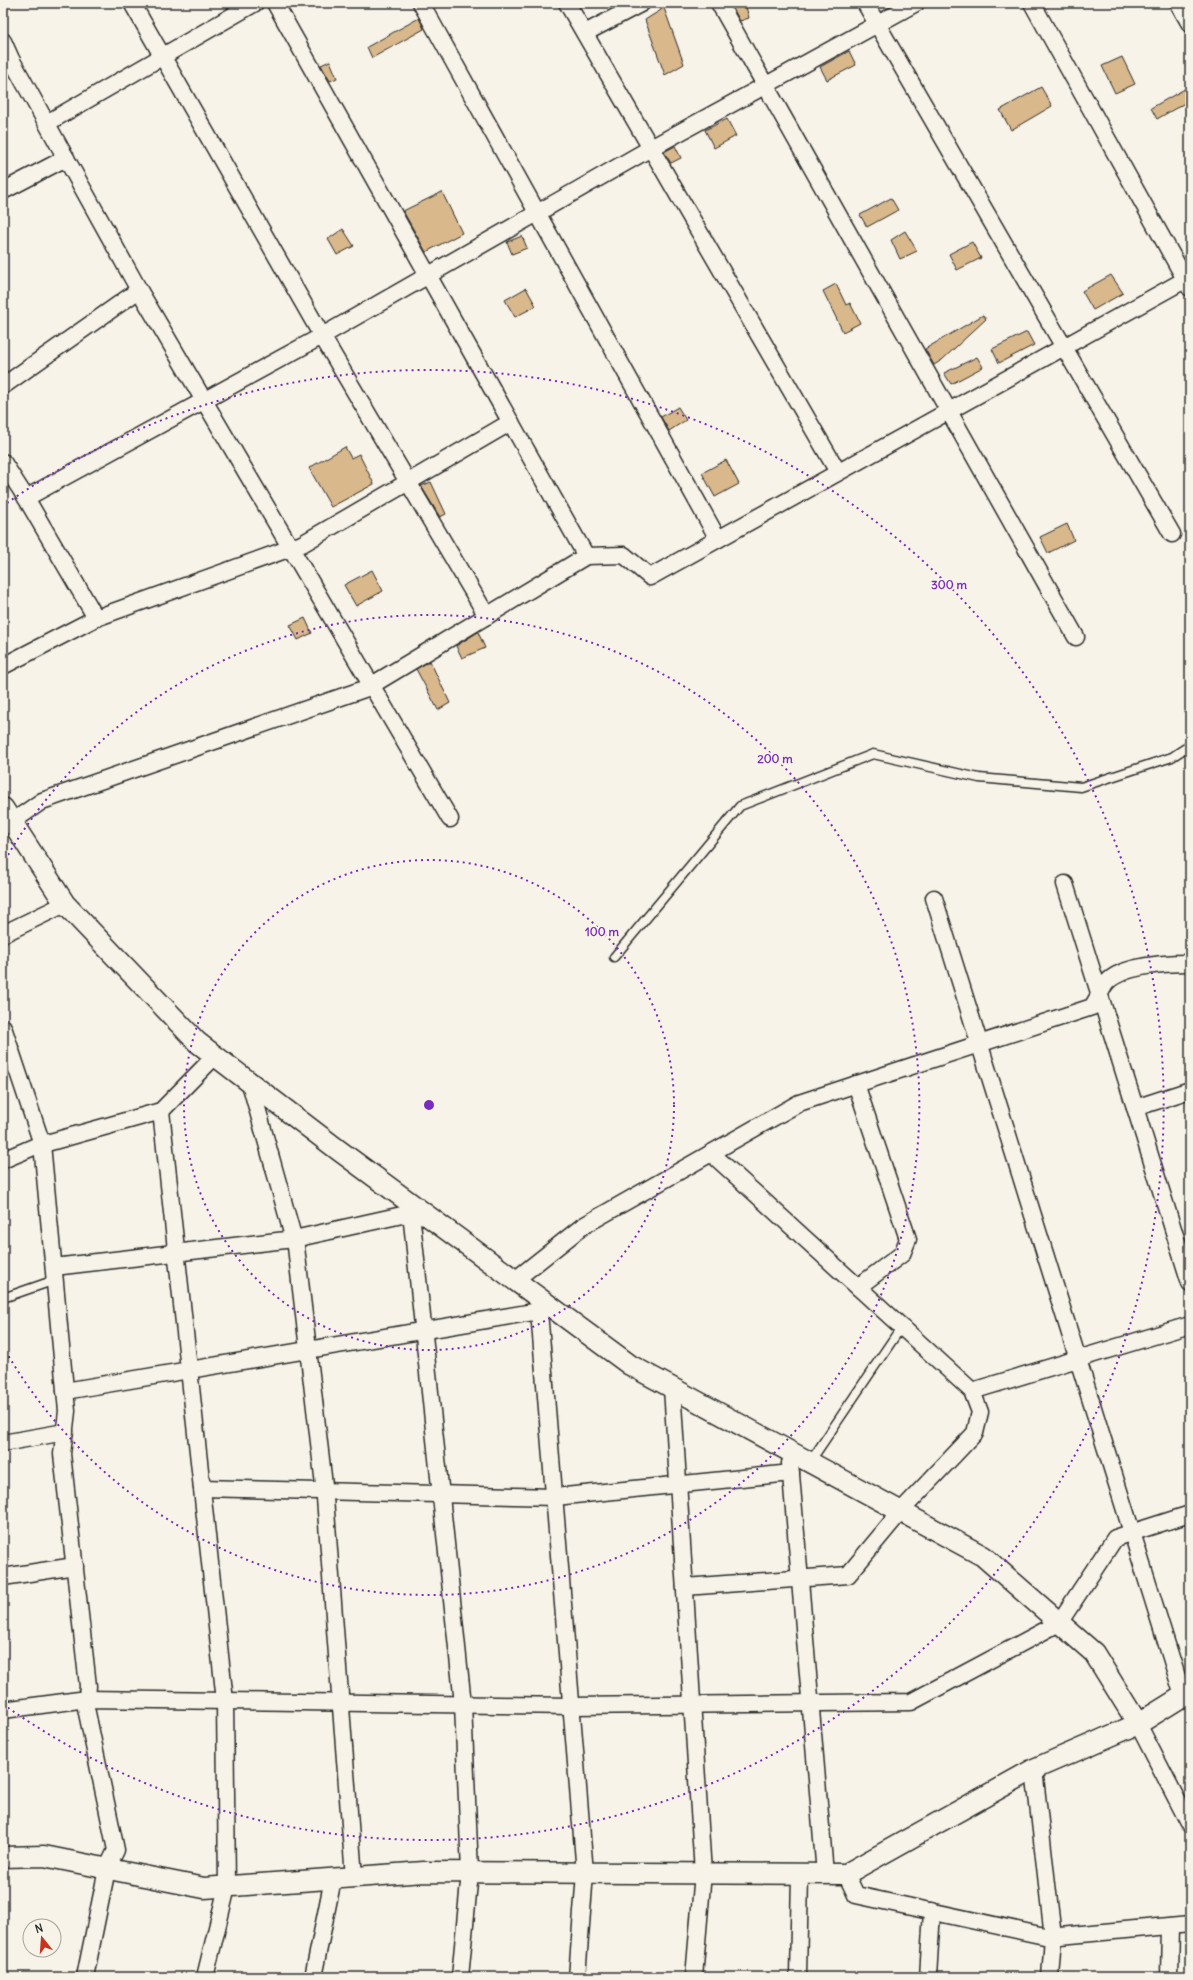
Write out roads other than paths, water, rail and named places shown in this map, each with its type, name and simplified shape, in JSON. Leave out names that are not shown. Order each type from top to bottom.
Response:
[{"type":"street","points":[[132,3],[322,336],[487,616]]},
{"type":"street","points":[[47,123],[254,3]]},
{"type":"street","points":[[275,3],[586,556]]},
{"type":"street","points":[[421,3],[718,539]]},
{"type":"street","points":[[567,3],[838,472]]},
{"type":"street","points":[[585,33],[642,3]]},
{"type":"street","points":[[719,3],[1076,637]]},
{"type":"street","points":[[865,3],[1172,534]]},
{"type":"street","points":[[26,498],[322,336],[651,148],[766,87],[916,3]]},
{"type":"street","points":[[1032,3],[1188,282],[1064,347],[650,577],[624,555],[586,556],[372,686],[42,801],[7,815],[65,904],[197,1042],[410,1208],[515,1280],[539,1305],[630,1366],[983,1556],[1094,1654],[1138,1724],[1190,1825]]},
{"type":"street","points":[[1178,3],[1190,24]]},
{"type":"street","points":[[3,41],[7,60],[47,123],[139,290],[450,819]]},
{"type":"street","points":[[3,191],[66,158]]},
{"type":"street","points":[[3,386],[139,290]]},
{"type":"street","points":[[3,666],[96,618],[302,544],[511,422]]},
{"type":"street","points":[[3,462],[26,498],[96,618]]},
{"type":"street","points":[[1065,884],[1190,1283]]},
{"type":"street","points":[[3,1857],[44,1856],[204,1888],[424,1872],[846,1874],[1034,1769],[1138,1724],[1186,1695],[1132,1533],[934,898]]},
{"type":"street","points":[[3,934],[65,904]]},
{"type":"street","points":[[515,1280],[582,1226],[799,1103],[1092,1007],[1107,982],[1129,970],[1164,963],[1190,963]]},
{"type":"street","points":[[3,1027],[42,1144],[67,1411],[62,1454],[88,1686],[86,1708],[116,1850],[107,1869],[86,1977]]},
{"type":"street","points":[[3,1160],[42,1144],[161,1112],[215,1056]]},
{"type":"street","points":[[250,1083],[294,1239],[325,1491],[354,1877]]},
{"type":"street","points":[[856,1084],[908,1239],[902,1254],[858,1287]]},
{"type":"street","points":[[1135,1108],[1190,1090]]},
{"type":"street","points":[[161,1112],[225,1701],[227,1886],[204,1977]]},
{"type":"street","points":[[685,1587],[848,1574],[901,1511],[974,1433],[980,1412],[972,1391],[711,1153]]},
{"type":"street","points":[[54,1274],[176,1253],[294,1239],[410,1208]]},
{"type":"street","points":[[410,1208],[464,1704],[470,1872],[460,1977]]},
{"type":"street","points":[[65,1391],[423,1331],[539,1305]]},
{"type":"street","points":[[539,1305],[585,1873],[577,1977]]},
{"type":"street","points":[[972,1391],[1190,1326]]},
{"type":"street","points":[[672,1388],[703,1873],[694,1977]]},
{"type":"street","points":[[3,1444],[65,1432]]},
{"type":"street","points":[[789,1451],[825,1874]]},
{"type":"street","points":[[202,1488],[555,1497],[791,1473]]},
{"type":"street","points":[[3,1710],[87,1699],[572,1706],[911,1702],[1059,1623],[1115,1538],[1190,1514]]},
{"type":"street","points":[[3,1577],[75,1566]]},
{"type":"street","points":[[1034,1769],[1053,1937],[1050,1977]]},
{"type":"street","points":[[798,1977],[800,1874]]},
{"type":"street","points":[[846,1874],[856,1894],[1053,1937],[1190,1924]]},
{"type":"street","points":[[313,1977],[333,1879]]},
{"type":"street","points":[[928,1977],[932,1911]]},
{"type":"street","points":[[1169,1977],[1170,1926]]},
{"type":"lane","points":[[614,957],[740,806],[872,754],[979,778],[1081,787],[1172,757],[1190,745]]},
{"type":"lane","points":[[3,1298],[54,1274]]},
{"type":"lane","points":[[810,1462],[902,1326]]}]
